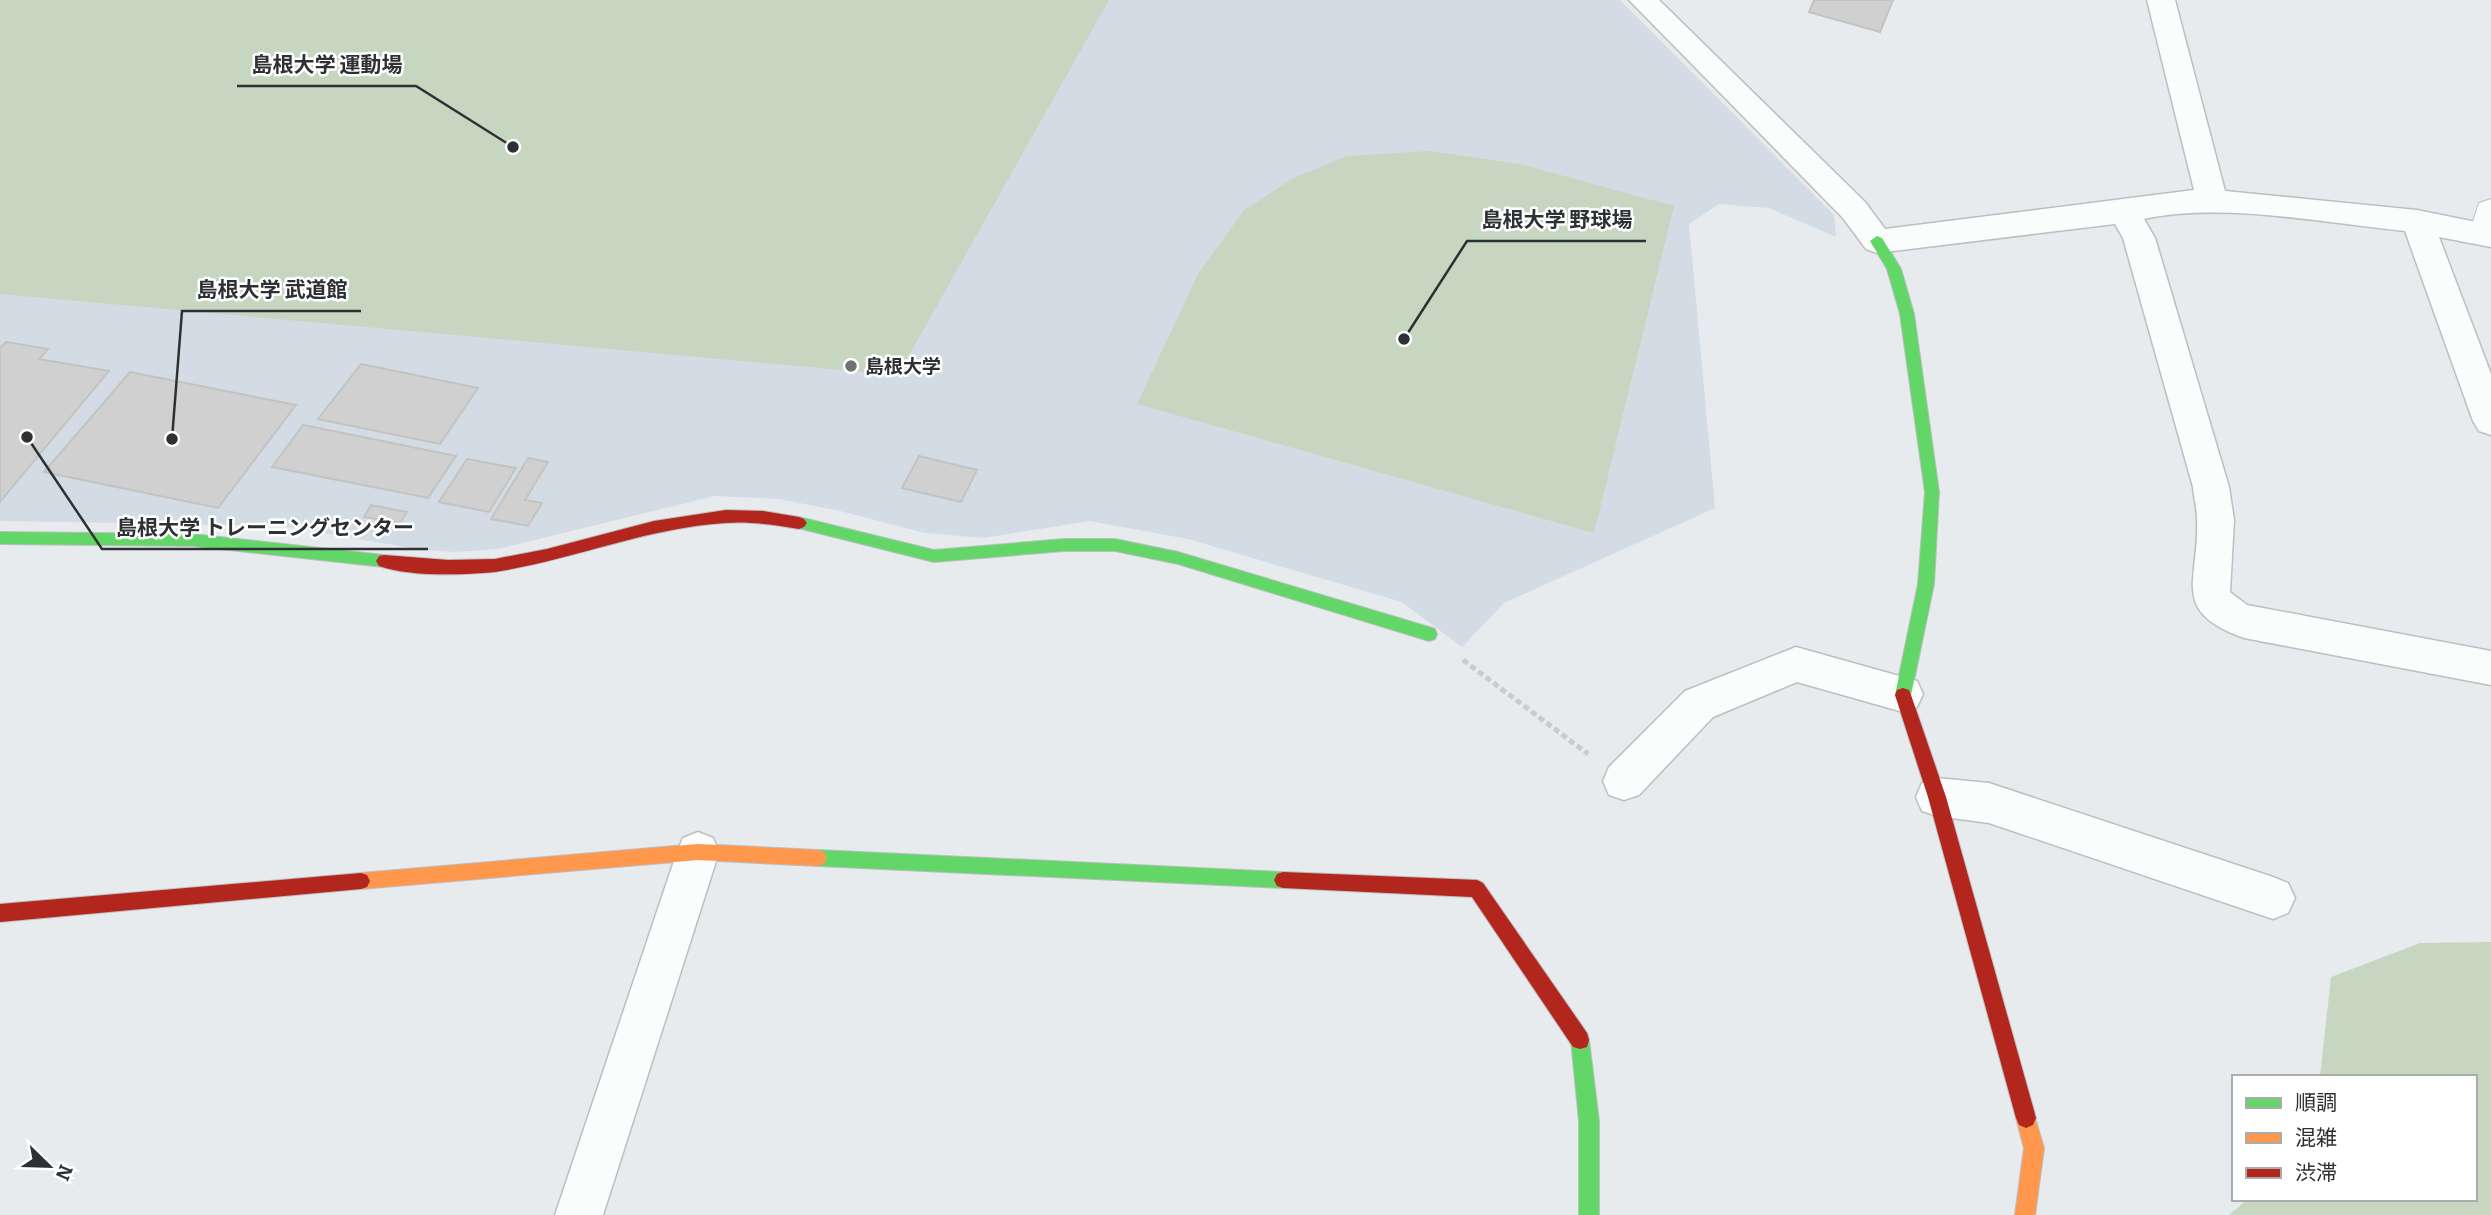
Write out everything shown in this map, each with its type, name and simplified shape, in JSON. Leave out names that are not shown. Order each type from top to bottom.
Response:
[{"type":"street","points":[[1643,0],[1854,210],[1894,269],[1907,314],[1932,492],[1926,584],[1903,694],[1937,797],[2034,1148],[2025,1215]]},
{"type":"street","points":[[2161,0],[2212,201]]},
{"type":"street","points":[[1877,241],[2124,212],[2172,202],[2212,201],[2417,221],[2489,235]]},
{"type":"street","points":[[2124,212],[2139,238],[2211,487],[2216,520],[2211,593],[2215,604],[2232,617],[2244,621],[2491,668]]},
{"type":"street","points":[[2417,221],[2491,421]]},
{"type":"street","points":[[0,538],[194,540],[457,569],[510,563],[709,516],[767,515],[934,556],[1064,545],[1115,545],[1178,558],[1429,634]]},
{"type":"street","points":[[1624,781],[1699,704],[1796,664],[1903,694]]},
{"type":"street","points":[[1937,797],[1989,803],[2273,898]]},
{"type":"street","points":[[579,1215],[698,852]]},
{"type":"street","points":[[0,913],[698,852],[1476,889],[1580,1038],[1589,1121],[1589,1215]]},
{"type":"path","points":[[1429,634],[1624,781]]},
{"type":"shaded area","name":"島根大学","points":[[0,0],[1620,0],[1834,215],[1836,237],[1769,208],[1719,204],[1689,224],[1715,508],[1504,603],[1462,647],[1402,602],[1188,539],[1089,521],[984,538],[925,533],[840,511],[779,499],[715,496],[498,549],[456,552],[423,550],[282,526],[0,521]]},
{"type":"green space","points":[[0,0],[1109,0],[898,375],[0,294]]},
{"type":"green space","points":[[1430,151],[1520,164],[1674,206],[1594,533],[1137,404],[1198,274],[1244,210],[1292,179],[1346,156]]},
{"type":"green space","points":[[2491,942],[2491,1215],[2229,1215],[2246,1201],[2477,1201],[2477,1075],[2320,1075],[2331,977],[2420,943]]},
{"type":"building","points":[[1814,0],[1893,0],[1880,32],[1809,12]]},
{"type":"building","points":[[6,342],[48,349],[39,359],[109,371],[0,502],[0,348]]},
{"type":"building","points":[[361,364],[478,388],[440,444],[318,419]]},
{"type":"building","points":[[130,372],[296,405],[218,508],[44,472]]},
{"type":"building","points":[[303,425],[456,456],[428,498],[272,467]]},
{"type":"building","points":[[919,456],[977,470],[961,502],[902,488]]},
{"type":"building","points":[[528,458],[548,462],[525,500],[542,503],[528,526],[491,519]]},
{"type":"building","points":[[467,459],[516,468],[489,512],[439,502]]},
{"type":"building","points":[[371,505],[407,512],[400,523],[364,517]]},
{"type":"traffic: fast","points":[[1877,241],[1894,269],[1907,314],[1932,492],[1926,584],[1903,695]]},
{"type":"traffic: fast","points":[[799,523],[934,556],[1064,545],[1115,545],[1178,558],[1429,634]]},
{"type":"traffic: fast","points":[[0,538],[193,540],[384,561]]},
{"type":"traffic: fast","points":[[818,858],[1283,880]]},
{"type":"traffic: fast","points":[[1580,1040],[1589,1121],[1589,1215]]},
{"type":"traffic: slow","points":[[361,881],[698,852],[818,858]]},
{"type":"traffic: slow","points":[[2025,1215],[2034,1148],[2026,1118]]},
{"type":"traffic: jam","points":[[384,561],[479,567],[547,555],[690,520],[763,517],[799,523]]},
{"type":"traffic: jam","points":[[1903,695],[1937,797],[2026,1118]]},
{"type":"traffic: jam","points":[[1283,880],[1477,889],[1580,1040]]},
{"type":"traffic: jam","points":[[0,913],[361,881]]},
{"type":"place","name":"島根大学 運動場","points":[[513,147]]},
{"type":"place","name":"島根大学 野球場","points":[[1404,339]]},
{"type":"place","name":"島根大学","points":[[851,366]]},
{"type":"place","name":"島根大学 トレーニングセンター","points":[[27,437]]},
{"type":"place","name":"島根大学 武道館","points":[[172,439]]}]
